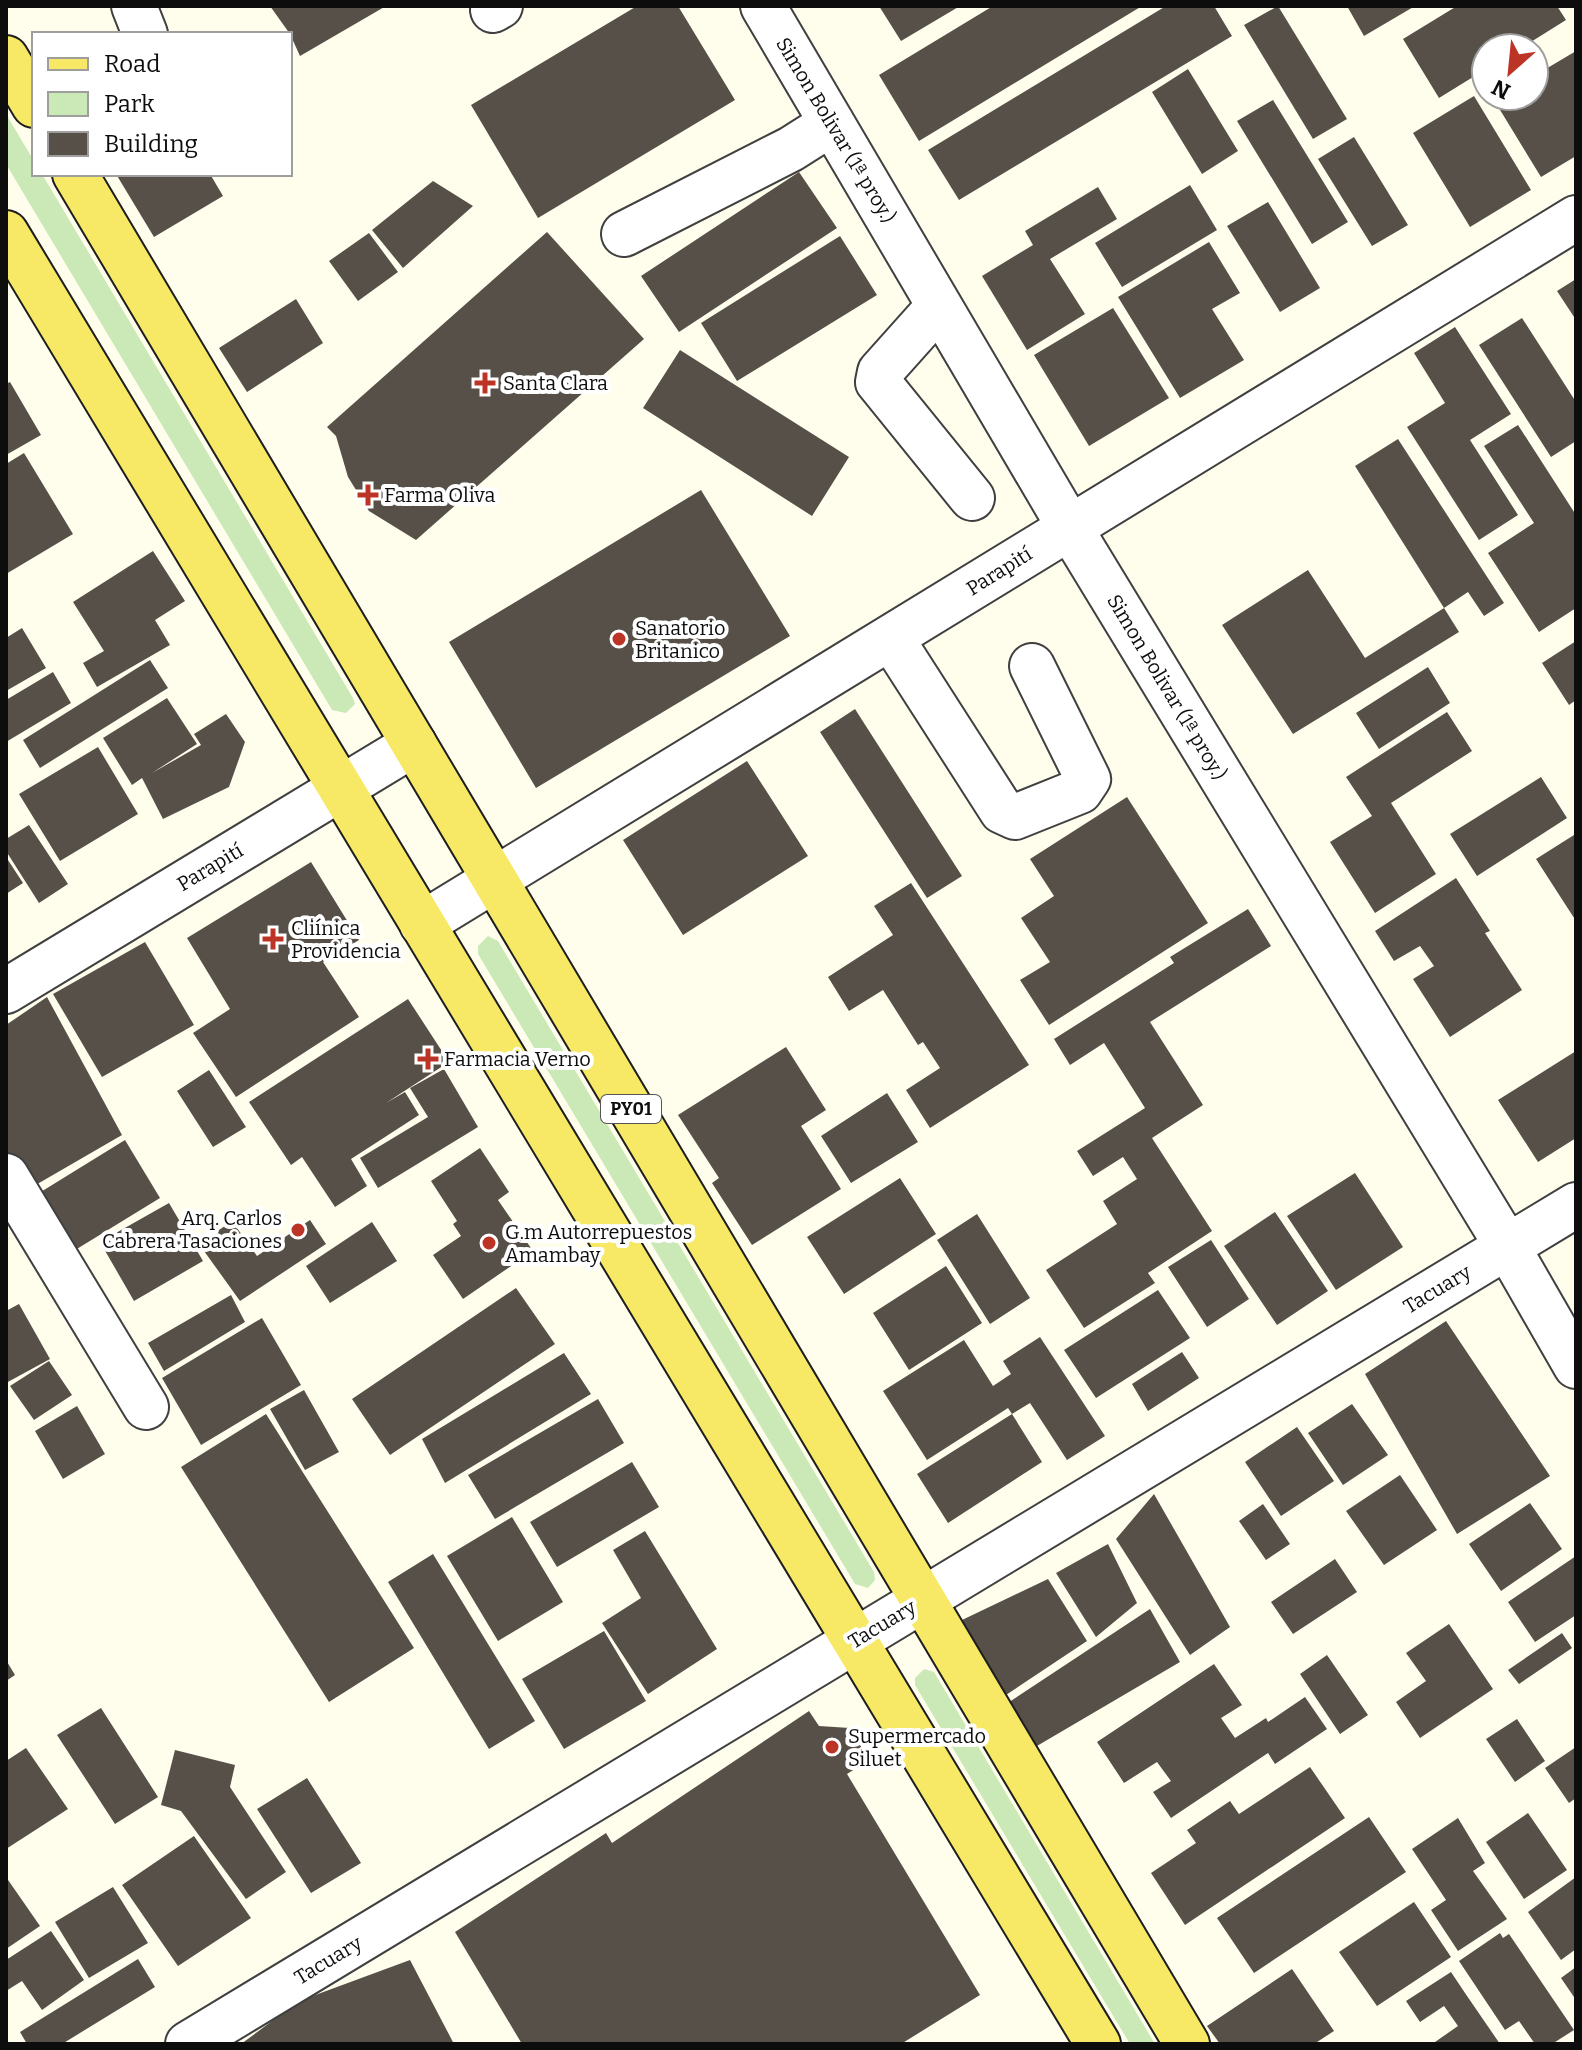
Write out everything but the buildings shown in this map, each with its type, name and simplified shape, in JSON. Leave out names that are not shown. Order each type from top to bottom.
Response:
[{"type":"main road","points":[[6,58],[32,102]]},
{"type":"main road","name":"PY01","points":[[76,176],[1187,2044]]},
{"type":"main road","points":[[6,233],[1098,2044]]},
{"type":"street","points":[[134,6],[144,32]]},
{"type":"street","name":"Simon Bolivar (1ª proy.)","points":[[763,6],[1070,528],[1507,1246],[1576,1366]]},
{"type":"street","points":[[624,234],[791,149],[832,123]]},
{"type":"street","name":"Parapití","points":[[422,924],[1576,218]]},
{"type":"street","points":[[939,306],[880,372],[878,382],[972,498]]},
{"type":"street","points":[[891,638],[1002,811],[1015,817],[1080,791],[1088,779],[1032,666]]},
{"type":"street","name":"Parapití","points":[[6,991],[414,744]]},
{"type":"street","points":[[6,1176],[146,1407]]},
{"type":"street","name":"Tacuary","points":[[188,2044],[1576,1205]]},
{"type":"green space","points":[[6,114],[32,158],[32,176],[43,176],[353,698],[355,704],[346,713],[332,710],[6,164]]},
{"type":"green space","points":[[488,936],[498,941],[874,1572],[875,1580],[868,1588],[855,1584],[478,954],[478,946]]},
{"type":"green space","points":[[924,1669],[934,1672],[1155,2044],[1130,2044],[915,1685],[915,1678]]},
{"type":"place","name":"Santa Clara","points":[[485,383]]},
{"type":"place","name":"Farma Oliva","points":[[368,495]]},
{"type":"place","name":"Sanatorio Britanico","points":[[619,639]]},
{"type":"place","name":"Cliínica Providencia","points":[[273,939]]},
{"type":"place","name":"Farmacia Verno","points":[[428,1059]]},
{"type":"place","name":"Arq. Carlos Cabrera Tasaciones","points":[[298,1230]]},
{"type":"place","name":"G.m Autorrepuestos Amambay","points":[[489,1243]]},
{"type":"place","name":"Supermercado Siluet","points":[[832,1747]]}]
